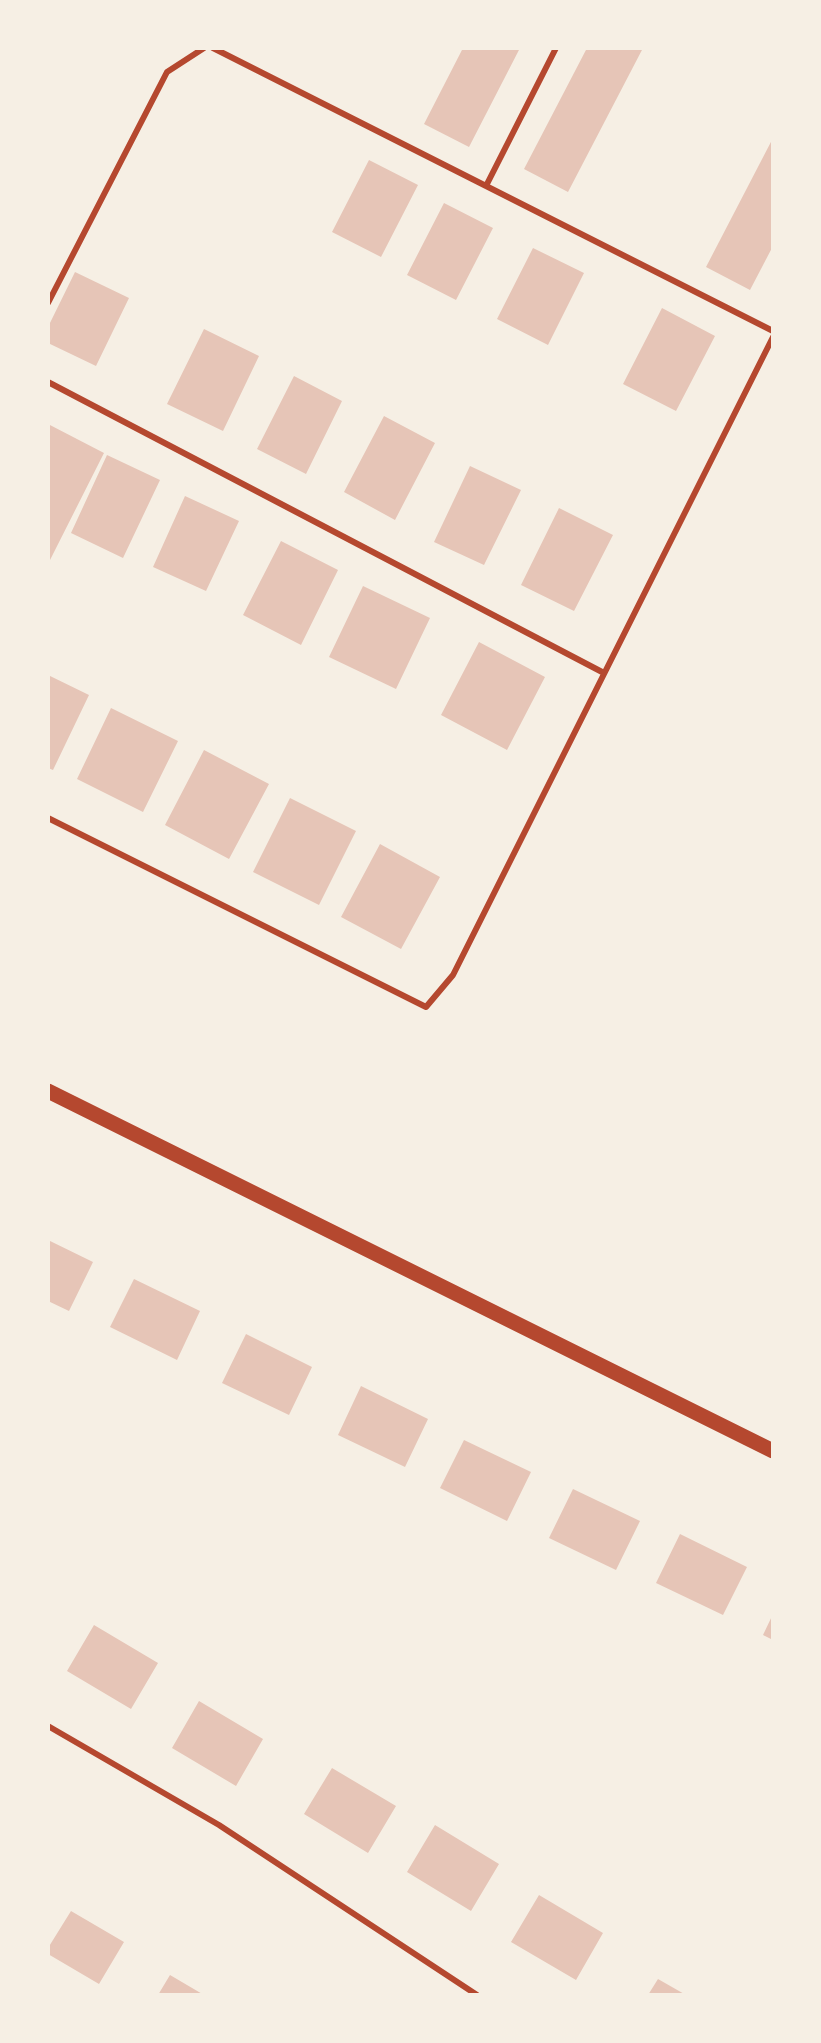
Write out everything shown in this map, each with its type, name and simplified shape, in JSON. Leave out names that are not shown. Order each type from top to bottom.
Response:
[{"type":"main road","points":[[48,1091],[773,1451]]},
{"type":"street","points":[[48,303],[167,72],[204,48]]},
{"type":"street","points":[[213,48],[773,331]]},
{"type":"street","points":[[486,186],[556,48]]},
{"type":"street","points":[[48,818],[426,1007],[453,975],[773,337]]},
{"type":"street","points":[[48,382],[604,673]]},
{"type":"street","points":[[48,1726],[219,1825],[477,1995]]},
{"type":"building","points":[[463,48],[520,48],[469,147],[424,124]]},
{"type":"building","points":[[587,48],[643,48],[568,192],[524,169]]},
{"type":"building","points":[[773,138],[773,246],[750,290],[706,267]]},
{"type":"building","points":[[369,160],[418,185],[381,257],[332,232]]},
{"type":"building","points":[[444,203],[493,228],[456,300],[407,275]]},
{"type":"building","points":[[533,248],[584,273],[548,345],[497,319]]},
{"type":"building","points":[[75,272],[129,298],[96,366],[48,343],[48,327]]},
{"type":"building","points":[[662,308],[715,336],[676,411],[623,384]]},
{"type":"building","points":[[204,329],[259,356],[223,431],[167,404]]},
{"type":"building","points":[[294,376],[342,401],[306,474],[257,449]]},
{"type":"building","points":[[384,416],[435,443],[395,520],[344,492]]},
{"type":"building","points":[[48,424],[104,453],[48,564]]},
{"type":"building","points":[[107,455],[160,480],[123,558],[71,533]]},
{"type":"building","points":[[470,466],[521,490],[484,565],[434,542]]},
{"type":"building","points":[[185,496],[239,521],[206,591],[153,567]]},
{"type":"building","points":[[559,508],[613,535],[574,611],[521,585]]},
{"type":"building","points":[[281,541],[338,570],[301,645],[243,615]]},
{"type":"building","points":[[363,586],[430,618],[396,689],[329,657]]},
{"type":"building","points":[[479,642],[545,677],[507,750],[441,715]]},
{"type":"building","points":[[48,675],[89,695],[53,770],[48,768]]},
{"type":"building","points":[[111,708],[178,741],[143,812],[77,779]]},
{"type":"building","points":[[204,750],[269,784],[229,859],[165,825]]},
{"type":"building","points":[[290,798],[356,831],[319,905],[253,872]]},
{"type":"building","points":[[380,844],[440,877],[401,949],[341,917]]},
{"type":"building","points":[[48,1240],[93,1262],[69,1311],[48,1301]]},
{"type":"building","points":[[134,1279],[200,1311],[177,1360],[110,1327]]},
{"type":"building","points":[[246,1334],[312,1367],[289,1415],[222,1383]]},
{"type":"building","points":[[361,1386],[428,1419],[405,1467],[338,1435]]},
{"type":"building","points":[[464,1440],[531,1472],[507,1521],[440,1488]]},
{"type":"building","points":[[573,1489],[640,1521],[616,1570],[549,1538]]},
{"type":"building","points":[[680,1534],[747,1567],[723,1615],[656,1583]]},
{"type":"building","points":[[773,1614],[773,1640],[763,1635]]},
{"type":"building","points":[[94,1625],[158,1663],[131,1709],[67,1671]]},
{"type":"building","points":[[199,1701],[263,1739],[236,1786],[172,1748]]},
{"type":"building","points":[[332,1768],[396,1806],[368,1853],[304,1814]]},
{"type":"building","points":[[435,1825],[499,1864],[471,1911],[407,1872]]},
{"type":"building","points":[[539,1895],[603,1933],[576,1980],[511,1942]]},
{"type":"building","points":[[71,1911],[124,1942],[99,1984],[48,1954],[48,1948]]},
{"type":"building","points":[[170,1975],[204,1995],[158,1995]]},
{"type":"building","points":[[658,1979],[686,1995],[648,1995]]}]
